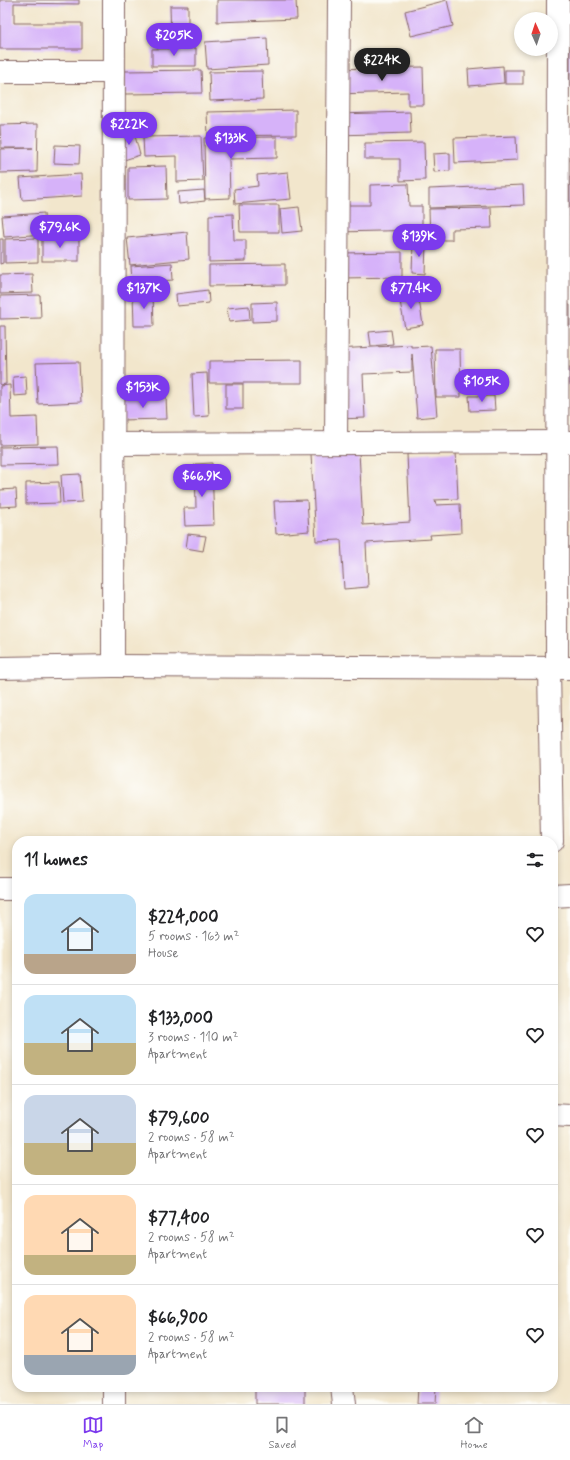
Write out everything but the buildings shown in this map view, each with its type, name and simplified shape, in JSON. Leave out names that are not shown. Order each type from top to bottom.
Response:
[{"type":"street","points":[[113,666],[114,0]]},
{"type":"street","points":[[336,443],[339,0]]},
{"type":"street","points":[[552,836],[564,442],[558,0]]},
{"type":"street","points":[[0,72],[114,72]]},
{"type":"street","points":[[114,444],[564,442]]},
{"type":"street","points":[[0,668],[113,666],[558,668]]},
{"type":"street","points":[[0,889],[12,889]]},
{"type":"street","points":[[558,896],[570,895]]},
{"type":"street","points":[[558,1116],[570,1116]]},
{"type":"street","points":[[114,1392],[114,1404]]},
{"type":"street","points":[[343,1392],[344,1404]]}]
